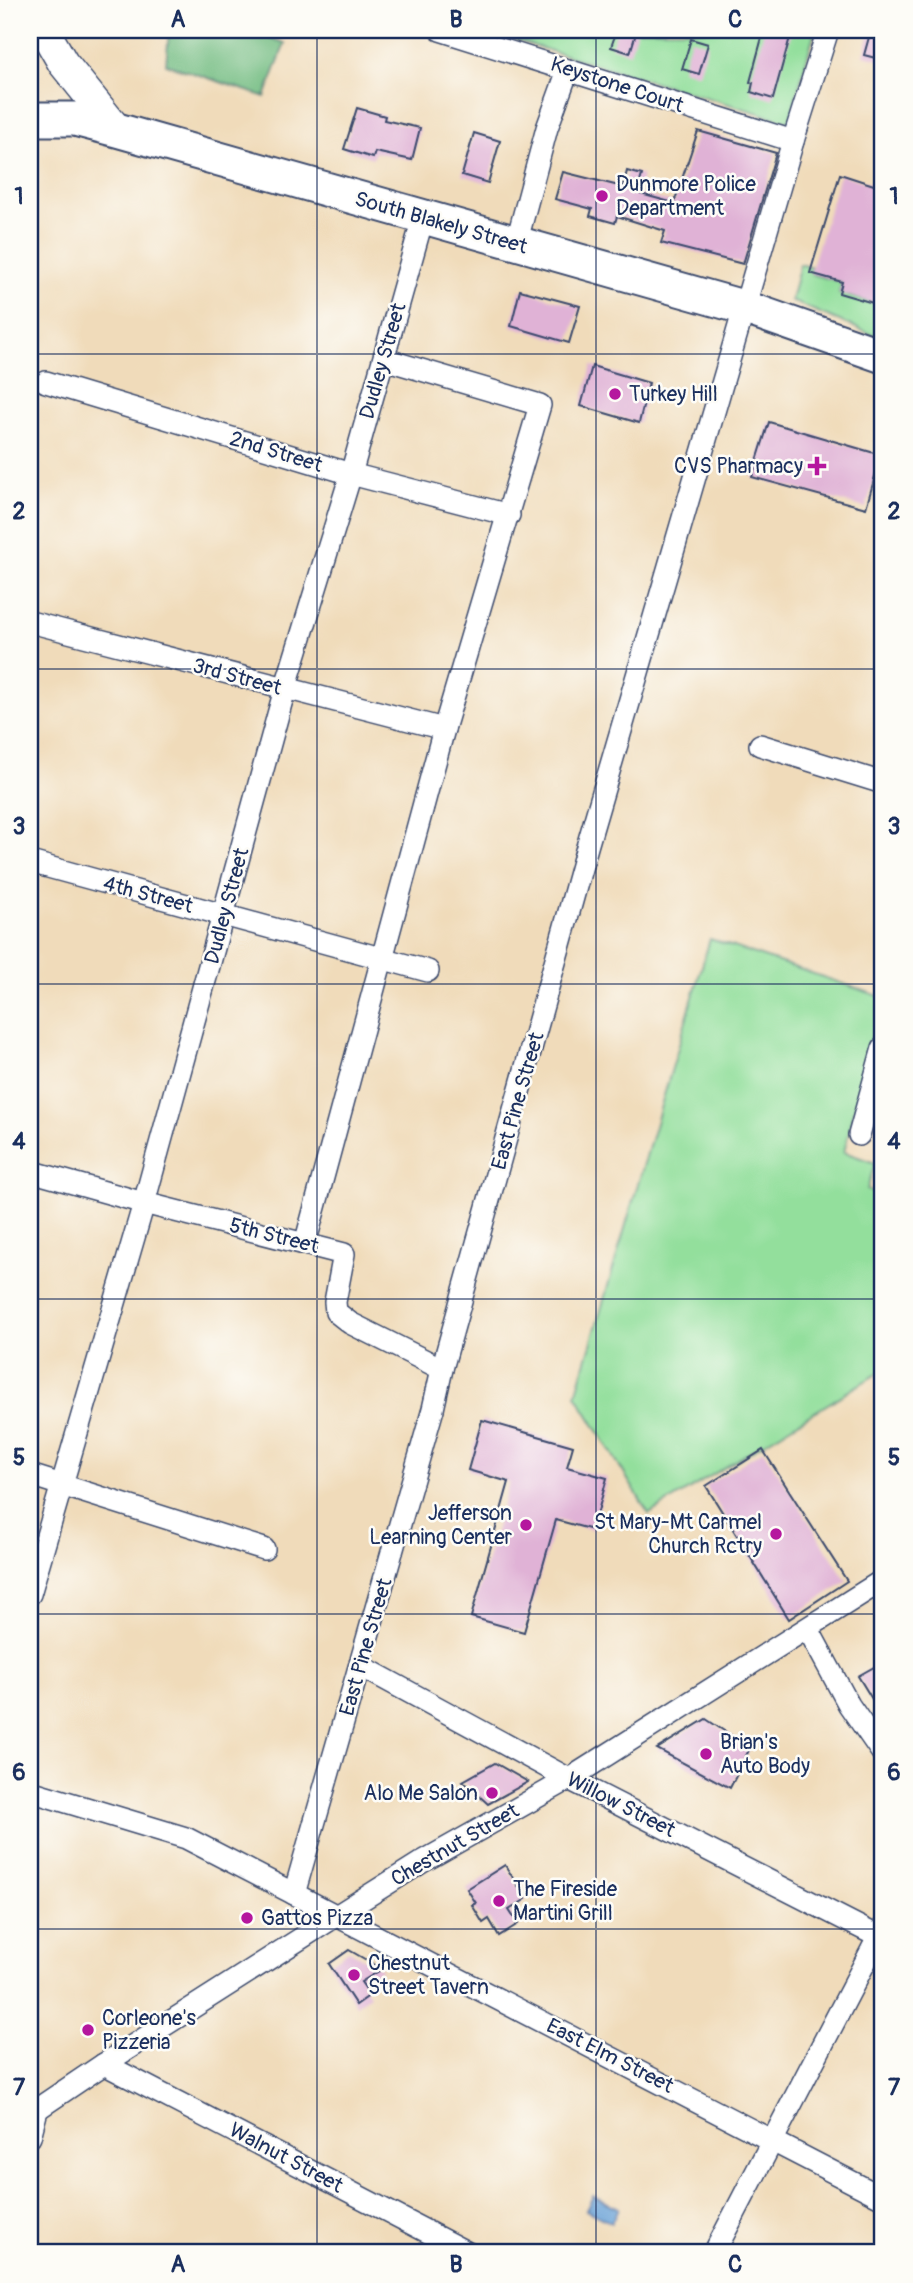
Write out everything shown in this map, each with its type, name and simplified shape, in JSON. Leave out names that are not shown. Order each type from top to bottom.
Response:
[{"type":"main road","points":[[44,30],[63,63],[117,131]]},
{"type":"main road","name":"South Blakely Street","points":[[30,119],[75,119],[746,308],[883,356]]},
{"type":"street","name":"Keystone Court","points":[[440,30],[793,141]]},
{"type":"street","name":"East Pine Street","points":[[294,1894],[433,1409],[587,847],[793,141],[828,30]]},
{"type":"street","points":[[516,244],[547,128],[568,70]]},
{"type":"street","name":"Dudley Street","points":[[30,1594],[144,1203],[285,689],[351,474],[423,219]]},
{"type":"street","points":[[305,1244],[444,729],[540,405],[384,359]]},
{"type":"street","name":"2nd Street","points":[[46,382],[351,474],[509,515]]},
{"type":"street","name":"3rd Street","points":[[30,622],[444,729]]},
{"type":"street","points":[[760,745],[883,783]]},
{"type":"street","name":"4th Street","points":[[30,862],[428,971]]},
{"type":"street","points":[[859,1135],[883,1048]]},
{"type":"street","name":"5th Street","points":[[30,1171],[344,1254],[335,1302],[336,1312],[342,1319],[442,1369]]},
{"type":"street","points":[[30,1475],[264,1549]]},
{"type":"street","name":"Chestnut Street","points":[[33,2112],[336,1916],[569,1779],[883,1580]]},
{"type":"street","points":[[808,1629],[849,1705],[883,1754]]},
{"type":"street","name":"Willow Street","points":[[361,1666],[569,1779],[882,1934]]},
{"type":"street","name":"East Elm Street","points":[[30,1791],[181,1836],[883,2198]]},
{"type":"street","points":[[714,2253],[882,1934]]},
{"type":"street","name":"Walnut Street","points":[[104,2064],[468,2253]]},
{"type":"street","points":[[30,2137],[33,2112]]},
{"type":"green space","points":[[169,30],[246,30],[285,43],[265,97],[166,64]]},
{"type":"green space","points":[[481,30],[815,30],[789,122]]},
{"type":"green space","points":[[800,264],[812,268],[811,274],[842,282],[839,293],[883,306],[883,339],[791,301]]},
{"type":"green space","points":[[710,939],[882,997],[844,1152],[875,1163],[867,1190],[883,1196],[883,1370],[649,1514],[576,1395]]},
{"type":"water","points":[[593,2196],[618,2208],[611,2223],[586,2210]]},
{"type":"building","points":[[617,30],[637,30],[630,53],[611,47]]},
{"type":"building","points":[[764,30],[792,30],[773,99],[751,92],[753,83],[750,82]]},
{"type":"building","points":[[871,30],[883,30],[883,60],[864,55]]},
{"type":"building","points":[[691,39],[708,44],[699,74],[682,69]]},
{"type":"building","points":[[357,108],[385,116],[384,120],[420,128],[412,160],[375,152],[373,158],[344,149]]},
{"type":"building","points":[[698,131],[776,153],[743,264],[661,243],[665,231],[617,216],[615,223],[590,216],[592,209],[555,199],[563,172],[623,187],[627,171],[642,175],[637,193],[674,203]]},
{"type":"building","points":[[474,133],[500,141],[488,183],[462,175]]},
{"type":"building","points":[[840,174],[883,188],[883,306],[839,293],[842,282],[810,273]]},
{"type":"building","points":[[520,290],[580,306],[569,343],[511,326]]},
{"type":"building","name":"Turkey Hill","points":[[592,366],[649,383],[639,423],[581,406]]},
{"type":"building","name":"CVS Pharmacy","points":[[769,422],[881,455],[866,508],[752,477]]},
{"type":"building","name":"Jefferson Learning Center","points":[[482,1420],[573,1446],[567,1467],[607,1478],[593,1530],[556,1520],[524,1632],[471,1617],[509,1482],[468,1470]]},
{"type":"building","name":"St Mary-Mt Carmel Church Rctry","points":[[763,1450],[847,1581],[789,1619],[706,1486]]},
{"type":"building","points":[[883,1662],[883,1717],[858,1676]]},
{"type":"building","points":[[706,1719],[750,1748],[730,1788],[657,1749]]},
{"type":"building","name":"Alo Me Salon","points":[[495,1763],[528,1782],[488,1804],[463,1781]]},
{"type":"building","name":"The Fireside Martini Grill","points":[[505,1865],[526,1899],[509,1910],[518,1924],[499,1936],[489,1919],[483,1923],[472,1905],[476,1903],[467,1889]]},
{"type":"building","name":"Chestnut Street Tavern","points":[[349,1950],[382,1969],[361,1982],[370,1995],[356,2005],[329,1964]]},
{"type":"place","name":"Dunmore Police Department","points":[[602,196]]},
{"type":"place","name":"Turkey Hill","points":[[615,394]]},
{"type":"place","name":"CVS Pharmacy","points":[[817,466]]},
{"type":"place","name":"Jefferson Learning Center","points":[[526,1525]]},
{"type":"place","name":"St Mary-Mt Carmel Church Rctry","points":[[776,1534]]},
{"type":"place","name":"Brian's Auto Body","points":[[706,1754]]},
{"type":"place","name":"Alo Me Salon","points":[[492,1793]]},
{"type":"place","name":"The Fireside Martini Grill","points":[[499,1901]]},
{"type":"place","name":"Gattos Pizza","points":[[247,1918]]},
{"type":"place","name":"Chestnut Street Tavern","points":[[354,1975]]},
{"type":"place","name":"Corleone's Pizzeria","points":[[88,2030]]}]
